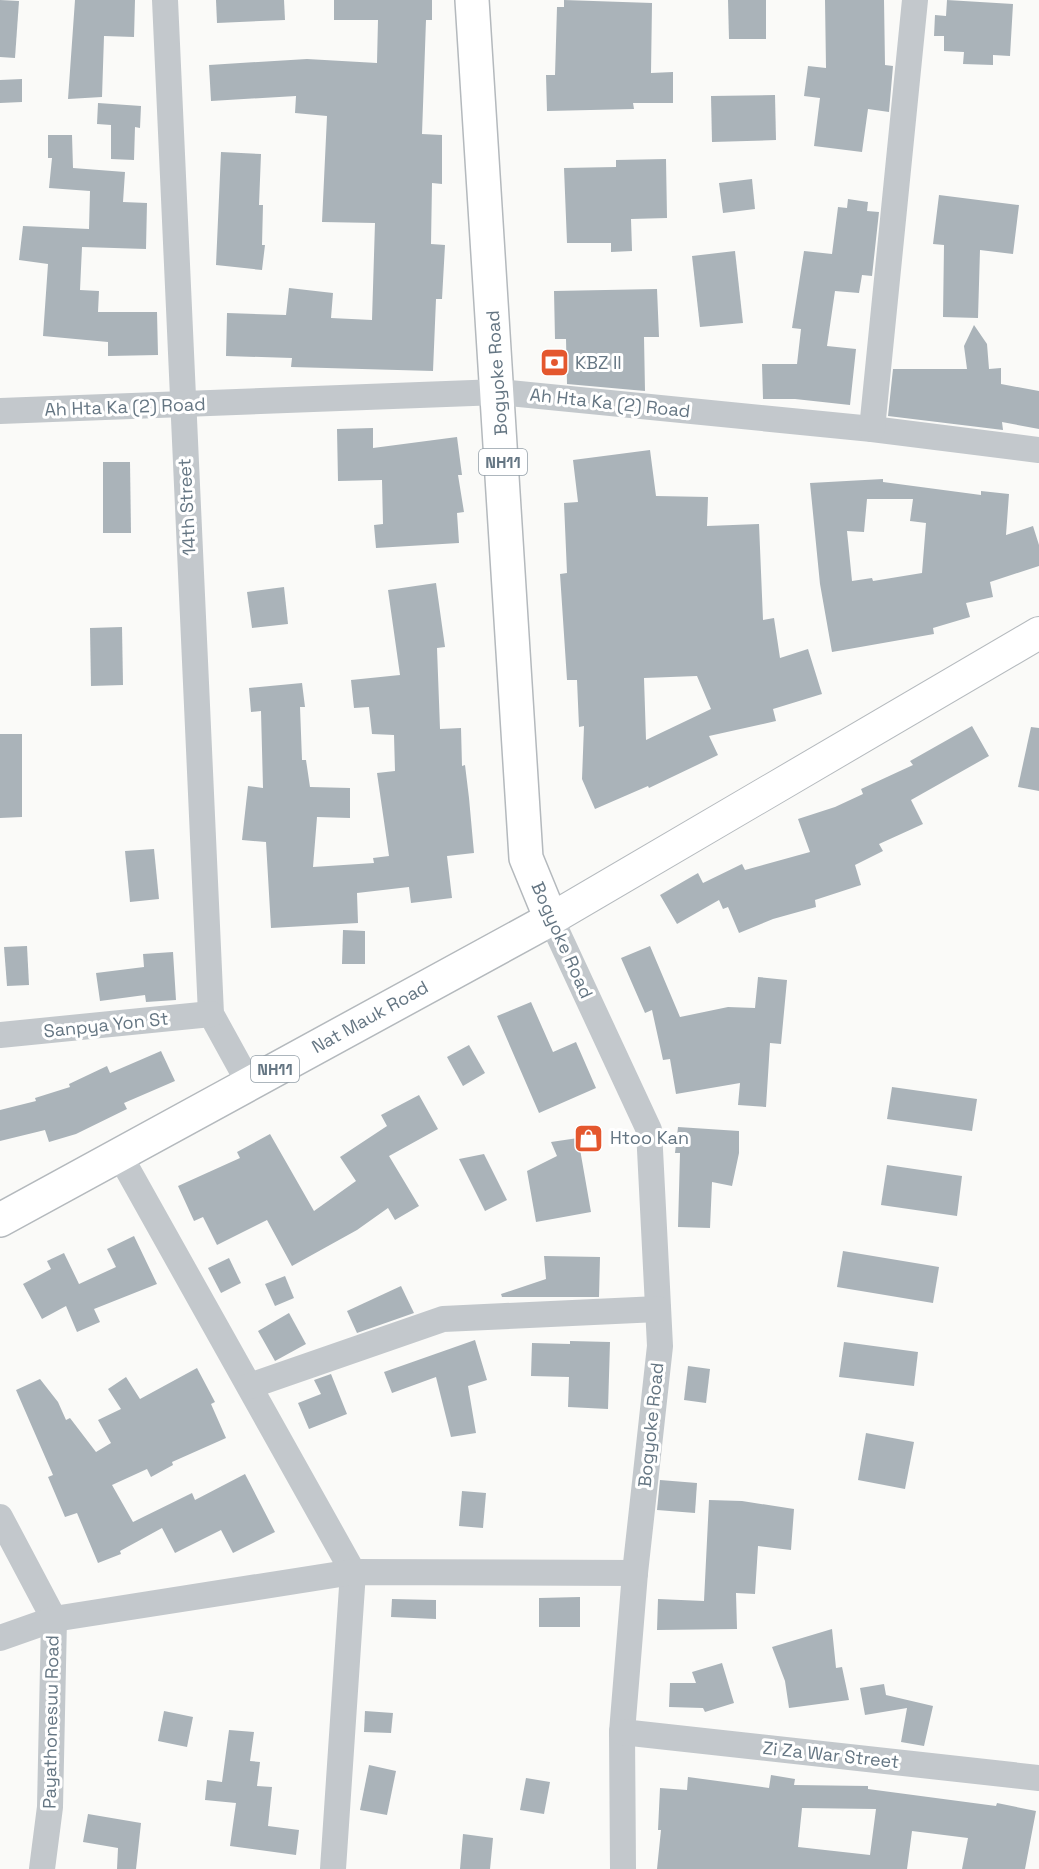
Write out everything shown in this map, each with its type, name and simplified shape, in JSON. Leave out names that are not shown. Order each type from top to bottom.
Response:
[{"type":"highway","name":"Bogyoke Road","points":[[472,0],[499,392],[526,858],[551,919]]},
{"type":"highway","name":"Nat Mauk Road","points":[[0,1220],[551,919]]},
{"type":"main road","points":[[551,919],[1039,633]]},
{"type":"street","name":"14th Street","points":[[165,0],[211,1014]]},
{"type":"street","points":[[872,429],[915,0]]},
{"type":"street","name":"Ah Hta Ka (2) Road","points":[[0,411],[499,392],[872,429],[1039,450]]},
{"type":"street","name":"Bogyoke Road","points":[[551,919],[649,1130],[660,1346],[635,1573],[622,1732],[623,1869]]},
{"type":"street","points":[[211,1014],[249,1083]]},
{"type":"street","name":"Sanpya Yon St","points":[[0,1035],[211,1014]]},
{"type":"street","points":[[119,1154],[353,1572],[333,1869]]},
{"type":"street","points":[[250,1386],[443,1319],[658,1309]]},
{"type":"street","name":"Payathonesuu Road","points":[[0,1517],[54,1619],[50,1807],[42,1869]]},
{"type":"street","points":[[0,1638],[54,1619],[353,1572],[635,1573]]},
{"type":"street","name":"Zi Za War Street","points":[[622,1732],[1039,1778]]},
{"type":"building","points":[[0,0],[19,1],[15,58],[0,57]]},
{"type":"building","points":[[75,0],[135,0],[134,37],[104,36],[102,97],[68,99]]},
{"type":"building","points":[[216,0],[284,0],[285,20],[217,23]]},
{"type":"building","points":[[334,0],[432,0],[432,20],[426,20],[422,134],[442,135],[442,184],[432,183],[431,244],[445,245],[442,299],[436,299],[433,371],[291,367],[292,358],[226,356],[227,313],[286,315],[289,288],[333,293],[331,318],[372,320],[375,223],[322,222],[327,116],[295,113],[296,96],[211,101],[209,65],[307,59],[377,63],[378,20],[334,20]]},
{"type":"building","points":[[564,0],[652,3],[651,73],[673,72],[673,103],[633,103],[634,109],[547,111],[546,75],[555,75],[557,7],[564,7]]},
{"type":"building","points":[[728,0],[766,0],[766,39],[729,39]]},
{"type":"building","points":[[825,0],[884,0],[885,65],[893,66],[889,112],[868,109],[862,152],[814,146],[820,98],[804,96],[808,66],[826,68]]},
{"type":"building","points":[[947,0],[1013,4],[1010,56],[993,55],[993,65],[963,64],[964,52],[944,51],[944,36],[934,36],[935,15],[946,16]]},
{"type":"building","points":[[22,79],[22,102],[0,103],[0,80]]},
{"type":"building","points":[[775,95],[776,140],[712,142],[711,96]]},
{"type":"building","points":[[98,103],[141,106],[140,128],[135,127],[134,160],[111,159],[111,125],[97,124]]},
{"type":"building","points":[[48,135],[72,135],[73,168],[125,172],[123,202],[147,203],[146,249],[82,247],[80,290],[99,291],[98,312],[157,312],[158,355],[108,356],[108,342],[43,336],[48,264],[19,260],[23,226],[89,229],[90,191],[49,188],[52,158],[48,158]]},
{"type":"building","points":[[221,152],[261,154],[259,205],[263,205],[262,245],[265,245],[262,270],[216,265]]},
{"type":"building","points":[[666,159],[667,218],[631,219],[632,251],[611,252],[611,243],[567,243],[564,168],[616,167],[616,160]]},
{"type":"building","points":[[752,179],[755,209],[723,213],[719,183]]},
{"type":"building","points":[[939,195],[1019,205],[1013,254],[980,250],[978,318],[943,317],[944,245],[933,244]]},
{"type":"building","points":[[848,199],[868,202],[867,211],[879,212],[872,276],[862,275],[859,293],[835,291],[827,346],[856,349],[850,405],[795,399],[763,399],[762,364],[797,364],[801,329],[792,328],[804,251],[832,254],[838,207],[847,208]]},
{"type":"building","points":[[735,251],[743,323],[700,327],[692,256]]},
{"type":"building","points":[[657,289],[659,337],[644,337],[645,391],[567,384],[566,339],[555,339],[554,291]]},
{"type":"building","points":[[974,325],[987,344],[989,369],[1001,368],[1001,384],[1039,391],[1039,429],[1002,422],[1003,430],[888,416],[893,369],[967,369],[964,346]]},
{"type":"building","points":[[373,428],[373,448],[457,437],[462,475],[458,475],[464,512],[457,513],[459,543],[376,548],[374,525],[383,524],[382,480],[338,481],[337,429]]},
{"type":"building","points":[[650,450],[656,496],[708,497],[707,526],[759,524],[763,620],[774,618],[780,658],[808,649],[822,694],[773,709],[776,721],[709,736],[718,755],[649,788],[648,786],[595,809],[582,779],[584,726],[579,727],[577,680],[567,680],[560,574],[567,573],[564,503],[578,502],[573,460]],"holes":[[[697,676],[711,709],[646,740],[644,678]]]},
{"type":"building","points":[[103,462],[130,462],[131,533],[103,533]]},
{"type":"building","points":[[883,479],[883,482],[981,495],[981,491],[1009,494],[1006,535],[1033,526],[1039,545],[1039,566],[990,582],[993,597],[966,603],[970,617],[933,628],[934,634],[832,652],[820,584],[810,483]],"holes":[[[867,499],[913,499],[910,521],[926,523],[922,573],[873,581],[872,578],[852,581],[847,531],[864,532]]]},
{"type":"building","points":[[436,583],[445,647],[437,648],[440,729],[461,728],[462,766],[465,765],[474,853],[447,856],[452,898],[411,903],[409,887],[357,893],[358,923],[271,928],[266,842],[242,840],[248,786],[263,788],[261,711],[251,712],[249,688],[302,683],[305,707],[300,707],[302,760],[306,760],[310,787],[350,788],[350,818],[317,817],[313,867],[374,863],[373,858],[389,856],[377,773],[395,771],[394,735],[372,734],[369,707],[354,708],[351,680],[400,675],[388,590]]},
{"type":"building","points":[[284,587],[288,624],[252,628],[247,592]]},
{"type":"building","points":[[122,627],[123,685],[91,686],[90,628]]},
{"type":"building","points":[[972,726],[989,756],[911,800],[923,824],[879,844],[883,851],[855,865],[861,885],[815,900],[816,907],[773,919],[739,933],[728,907],[723,909],[719,900],[677,924],[660,895],[698,873],[703,883],[742,864],[745,870],[810,852],[798,819],[835,807],[863,794],[861,789],[913,765],[910,761]]},
{"type":"building","points":[[1031,727],[1039,728],[1039,791],[1018,787]]},
{"type":"building","points":[[0,734],[22,734],[22,817],[0,818]]},
{"type":"building","points":[[154,849],[159,899],[130,902],[125,851]]},
{"type":"building","points":[[343,930],[365,931],[365,964],[342,964]]},
{"type":"building","points":[[27,946],[29,985],[7,986],[4,947]]},
{"type":"building","points":[[650,946],[680,1017],[728,1007],[755,1008],[758,977],[787,980],[781,1044],[770,1043],[766,1107],[738,1105],[740,1083],[676,1094],[670,1059],[663,1060],[652,1010],[645,1013],[621,958]]},
{"type":"building","points":[[173,952],[176,1000],[146,1002],[145,995],[100,1001],[96,973],[144,967],[143,954]]},
{"type":"building","points":[[531,1002],[553,1052],[576,1042],[596,1088],[539,1113],[497,1016]]},
{"type":"building","points":[[469,1045],[485,1073],[463,1086],[447,1057]]},
{"type":"building","points":[[161,1051],[175,1081],[124,1103],[127,1109],[76,1134],[49,1142],[45,1130],[0,1141],[0,1110],[36,1101],[35,1098],[70,1087],[69,1084],[107,1066],[110,1073]]},
{"type":"building","points":[[892,1087],[977,1099],[972,1131],[887,1119]]},
{"type":"building","points":[[419,1095],[438,1129],[389,1156],[419,1206],[395,1220],[388,1208],[357,1230],[292,1266],[267,1220],[217,1245],[203,1217],[194,1221],[178,1186],[240,1158],[237,1152],[270,1134],[314,1211],[356,1181],[340,1157],[387,1126],[381,1115]]},
{"type":"building","points":[[678,1127],[739,1131],[739,1153],[732,1186],[712,1182],[710,1228],[678,1227],[680,1153],[675,1153]]},
{"type":"building","points":[[578,1138],[591,1212],[536,1222],[527,1171],[557,1156],[551,1142]]},
{"type":"building","points":[[484,1154],[507,1200],[485,1211],[459,1159]]},
{"type":"building","points":[[887,1165],[962,1176],[957,1216],[881,1205]]},
{"type":"building","points":[[134,1236],[157,1284],[94,1309],[100,1322],[77,1332],[66,1306],[42,1319],[23,1284],[51,1269],[47,1261],[64,1253],[79,1284],[116,1267],[107,1249]]},
{"type":"building","points":[[843,1251],[939,1267],[933,1303],[837,1287]]},
{"type":"building","points":[[544,1256],[600,1257],[599,1297],[502,1297],[501,1294],[546,1279]]},
{"type":"building","points":[[229,1258],[241,1283],[221,1293],[208,1268]]},
{"type":"building","points":[[285,1276],[294,1298],[275,1306],[265,1284]]},
{"type":"building","points":[[401,1286],[414,1313],[357,1333],[347,1311]]},
{"type":"building","points":[[289,1313],[306,1344],[275,1361],[258,1331]]},
{"type":"building","points":[[475,1340],[487,1380],[468,1386],[476,1433],[451,1437],[436,1377],[392,1393],[384,1372]]},
{"type":"building","points":[[570,1341],[610,1342],[608,1409],[568,1407],[569,1377],[531,1376],[532,1343],[570,1344]]},
{"type":"building","points":[[844,1342],[918,1352],[914,1386],[839,1377]]},
{"type":"building","points":[[688,1366],[710,1369],[706,1403],[684,1400]]},
{"type":"building","points":[[197,1368],[215,1402],[211,1404],[226,1438],[172,1462],[173,1465],[151,1477],[147,1469],[112,1485],[133,1522],[192,1493],[195,1500],[245,1474],[275,1532],[233,1553],[221,1530],[175,1553],[162,1528],[120,1551],[121,1554],[98,1563],[77,1513],[65,1517],[48,1477],[53,1475],[16,1390],[40,1379],[58,1402],[66,1420],[70,1418],[96,1452],[111,1443],[98,1420],[121,1409],[108,1389],[126,1377],[140,1399]]},
{"type":"building","points":[[331,1374],[347,1414],[309,1429],[298,1403],[321,1394],[314,1380]]},
{"type":"building","points":[[866,1433],[914,1442],[905,1489],[858,1480]]},
{"type":"building","points":[[660,1480],[697,1483],[695,1513],[657,1510]]},
{"type":"building","points":[[462,1491],[486,1493],[483,1528],[459,1526]]},
{"type":"building","points":[[709,1500],[742,1501],[794,1509],[791,1550],[758,1546],[755,1594],[736,1593],[737,1629],[657,1630],[658,1599],[704,1601]]},
{"type":"building","points":[[580,1597],[580,1627],[539,1627],[539,1598]]},
{"type":"building","points":[[392,1599],[436,1600],[436,1619],[391,1617]]},
{"type":"building","points":[[832,1629],[836,1668],[842,1667],[849,1700],[789,1708],[785,1681],[772,1647]]},
{"type":"building","points":[[722,1663],[734,1703],[705,1712],[703,1708],[669,1707],[670,1683],[696,1683],[692,1672]]},
{"type":"building","points":[[884,1684],[886,1695],[933,1706],[924,1746],[901,1742],[907,1708],[865,1715],[860,1688]]},
{"type":"building","points":[[164,1711],[193,1717],[187,1747],[158,1741]]},
{"type":"building","points":[[365,1711],[393,1713],[391,1733],[364,1732]]},
{"type":"building","points":[[229,1730],[254,1732],[250,1761],[260,1762],[257,1786],[272,1787],[268,1826],[299,1830],[296,1855],[230,1846],[236,1803],[205,1800],[207,1780],[222,1782]]},
{"type":"building","points":[[369,1765],[396,1771],[387,1815],[360,1810]]},
{"type":"building","points":[[771,1775],[795,1779],[794,1785],[868,1786],[868,1789],[996,1806],[997,1803],[1036,1811],[1025,1869],[962,1869],[968,1838],[912,1831],[907,1869],[657,1869],[661,1830],[658,1830],[660,1788],[687,1790],[688,1777],[769,1788]],"holes":[[[802,1808],[876,1809],[870,1855],[798,1847]]]},
{"type":"building","points":[[526,1778],[550,1782],[544,1814],[520,1810]]},
{"type":"building","points":[[88,1814],[141,1823],[136,1869],[117,1869],[118,1848],[83,1842]]},
{"type":"building","points":[[463,1834],[493,1838],[490,1869],[460,1869]]},
{"type":"place","name":"KBZ II","points":[[554,363]]},
{"type":"place","name":"Htoo Kan","points":[[589,1138]]}]
